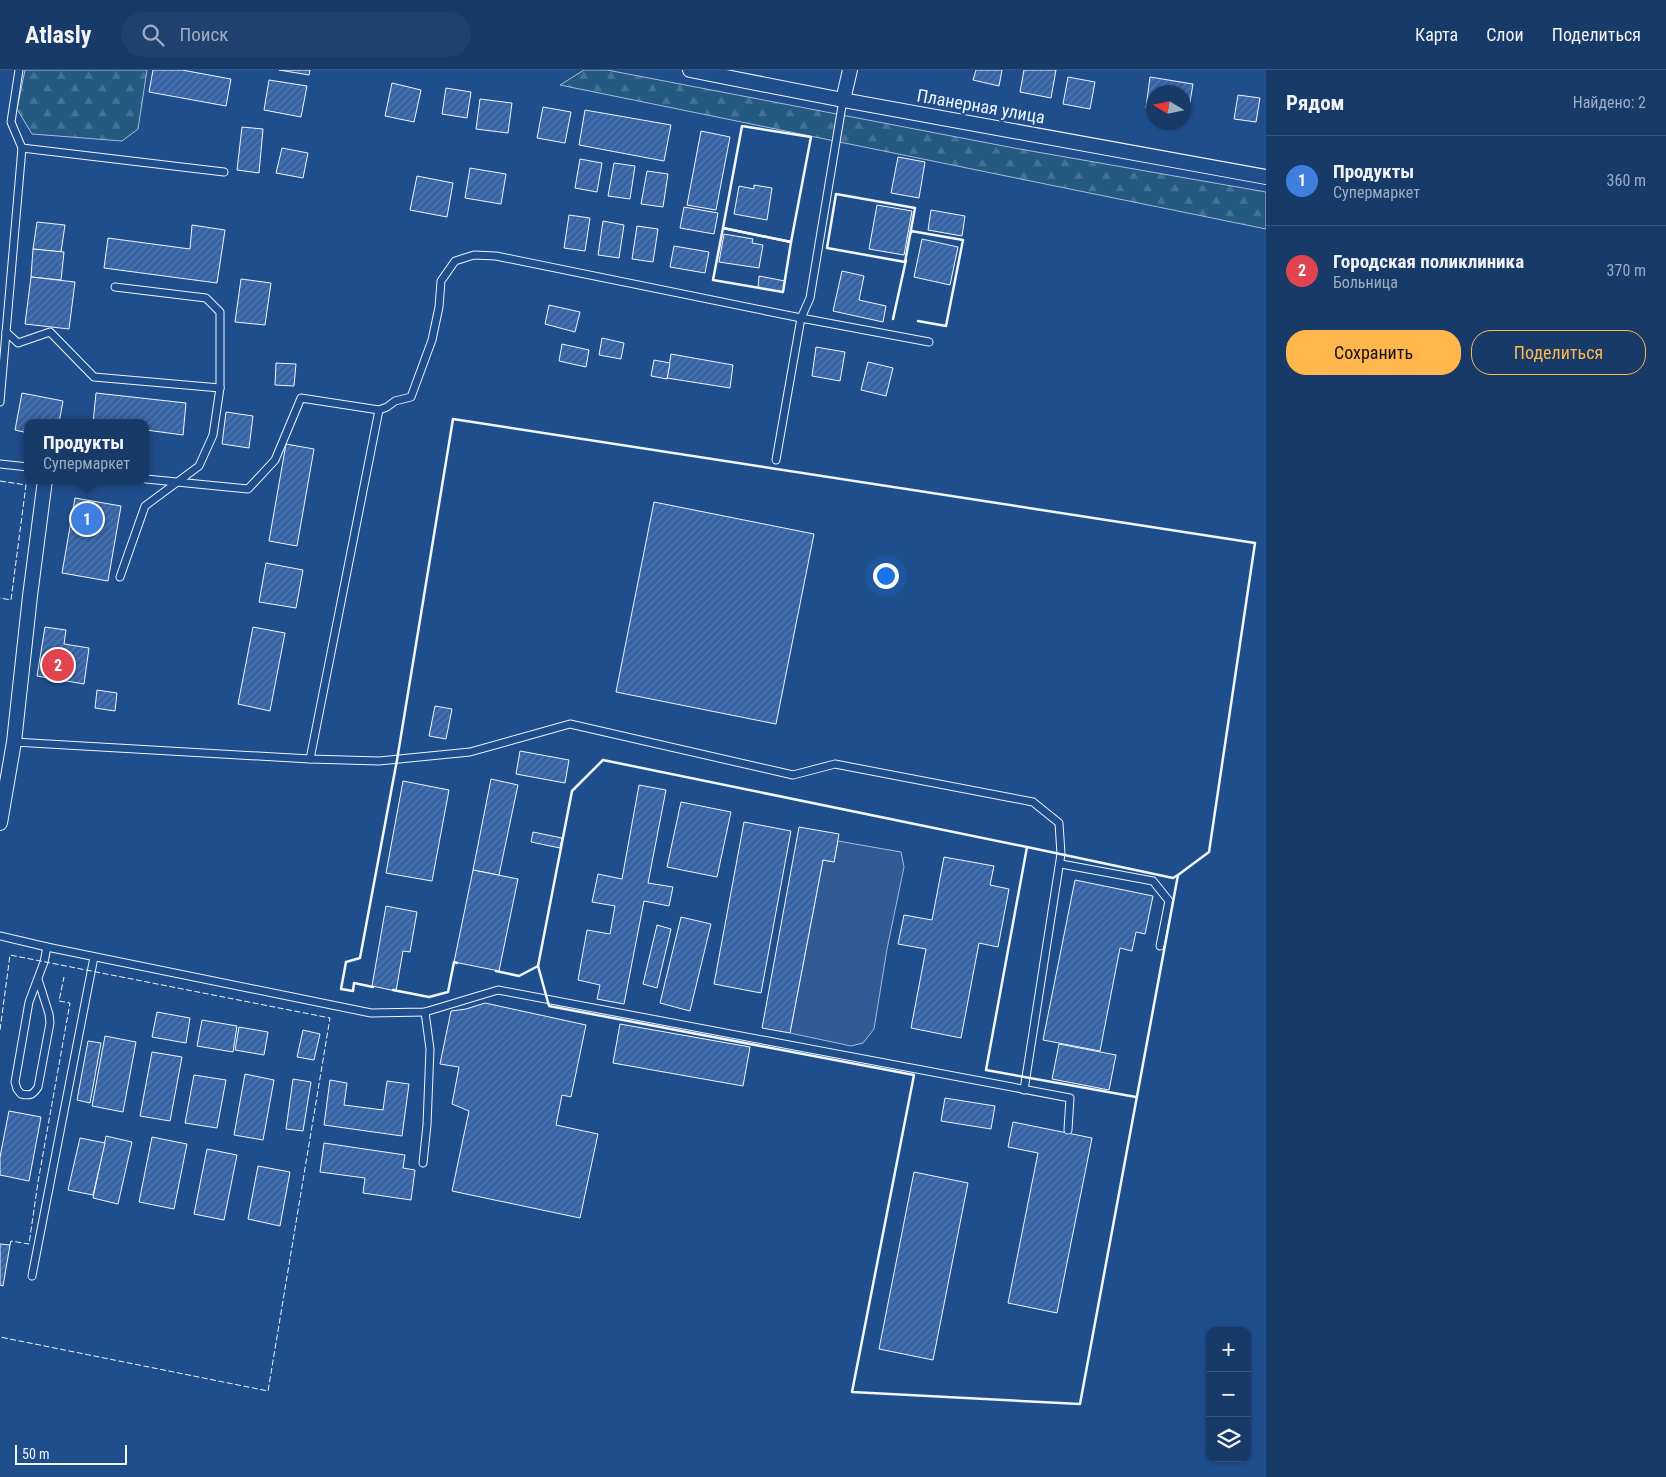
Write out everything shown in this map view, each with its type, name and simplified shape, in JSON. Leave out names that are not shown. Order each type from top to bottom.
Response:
[{"type":"street","name":"Планерная улица","points":[[690,70],[843,100],[1266,177]]},
{"type":"street","points":[[843,100],[850,70]]},
{"type":"street","points":[[0,823],[14,742],[44,484]]},
{"type":"lane","points":[[0,402],[22,148],[11,122],[19,70]]},
{"type":"lane","points":[[776,460],[801,318],[810,298],[843,100]]},
{"type":"lane","points":[[22,148],[224,172]]},
{"type":"lane","points":[[149,479],[248,489],[275,460],[301,398],[379,410],[411,397],[432,340],[439,307],[441,281],[455,261],[474,255],[496,256],[929,342]]},
{"type":"lane","points":[[115,287],[206,298],[220,312],[220,388],[213,435],[200,466],[144,506],[120,577]]},
{"type":"lane","points":[[6,332],[18,343],[50,332],[94,377],[220,388]]},
{"type":"lane","points":[[310,759],[379,410]]},
{"type":"lane","points":[[0,464],[24,467]]},
{"type":"lane","points":[[14,742],[310,759],[379,761],[470,752],[570,724],[793,776],[835,764],[1033,802],[1059,823],[1062,854],[1024,1090]]},
{"type":"lane","points":[[1060,864],[1153,881],[1169,901],[1160,946]]},
{"type":"lane","points":[[0,936],[371,1014],[425,1012],[498,990],[1070,1098],[1068,1130]]},
{"type":"lane","points":[[38,979],[50,1014],[50,1023],[38,1087],[34,1093],[29,1095],[21,1094],[15,1082],[29,1002],[44,962],[47,947]]},
{"type":"lane","points":[[32,1276],[94,957]]},
{"type":"lane","points":[[423,1163],[427,1125],[430,1049],[425,1012]]},
{"type":"green space","points":[[25,70],[147,70],[138,129],[122,141],[32,134],[17,109]]},
{"type":"green space","points":[[584,70],[607,70],[1014,148],[1266,192],[1266,229],[560,85]]},
{"type":"shaded area","points":[[838,841],[901,852],[904,867],[887,949],[874,1029],[863,1043],[851,1046],[790,1033],[823,860],[834,862]]},
{"type":"building","points":[[153,70],[182,70],[231,79],[226,106],[149,92]]},
{"type":"building","points":[[279,70],[310,70],[309,75]]},
{"type":"building","points":[[976,70],[1002,70],[999,86],[973,80]]},
{"type":"building","points":[[1024,70],[1056,70],[1051,98],[1020,92]]},
{"type":"building","points":[[1068,77],[1095,82],[1090,109],[1063,104]]},
{"type":"building","points":[[1150,77],[1193,84],[1191,96],[1191,85],[1149,85]]},
{"type":"building","points":[[269,80],[307,86],[301,117],[264,110]]},
{"type":"building","points":[[392,83],[421,90],[414,122],[385,116]]},
{"type":"building","points":[[446,88],[471,92],[467,118],[442,114]]},
{"type":"building","points":[[1238,95],[1260,98],[1256,122],[1234,119]]},
{"type":"building","points":[[480,99],[512,103],[508,133],[476,129]]},
{"type":"building","points":[[543,107],[571,112],[565,143],[537,138]]},
{"type":"building","points":[[585,110],[671,125],[664,161],[579,145]]},
{"type":"building","points":[[242,127],[263,129],[259,173],[237,170]]},
{"type":"building","points":[[701,131],[730,137],[716,210],[687,205]]},
{"type":"building","points":[[282,148],[308,153],[303,178],[276,173]]},
{"type":"building","points":[[898,157],[925,162],[919,198],[891,193]]},
{"type":"building","points":[[580,159],[602,163],[597,192],[575,188]]},
{"type":"building","points":[[614,163],[635,166],[630,199],[608,196]]},
{"type":"building","points":[[470,168],[506,174],[501,204],[465,198]]},
{"type":"building","points":[[647,171],[668,174],[663,207],[641,204]]},
{"type":"building","points":[[417,176],[453,183],[447,217],[410,210]]},
{"type":"building","points":[[754,185],[772,188],[767,220],[734,214],[739,186],[754,189]]},
{"type":"building","points":[[877,205],[912,211],[904,255],[869,249]]},
{"type":"building","points":[[684,207],[718,213],[714,234],[680,228]]},
{"type":"building","points":[[931,210],[965,216],[962,236],[928,230]]},
{"type":"building","points":[[569,215],[590,218],[585,251],[564,248]]},
{"type":"building","points":[[603,221],[624,225],[619,258],[598,255]]},
{"type":"building","points":[[37,222],[65,225],[61,252],[33,249]]},
{"type":"building","points":[[192,225],[225,230],[217,283],[104,268],[108,238],[190,249]]},
{"type":"building","points":[[637,226],[658,229],[653,262],[632,259]]},
{"type":"building","points":[[724,234],[753,239],[752,243],[763,245],[759,268],[719,262]]},
{"type":"building","points":[[922,239],[958,247],[950,285],[914,277]]},
{"type":"building","points":[[674,246],[709,252],[705,273],[670,267]]},
{"type":"building","points":[[33,249],[64,252],[61,280],[31,277]]},
{"type":"building","points":[[842,271],[864,276],[859,300],[886,306],[883,322],[833,311]]},
{"type":"building","points":[[759,276],[785,281],[783,292],[758,288]]},
{"type":"building","points":[[31,277],[75,282],[69,329],[25,324]]},
{"type":"building","points":[[241,279],[271,283],[265,325],[235,322]]},
{"type":"building","points":[[549,305],[580,312],[575,332],[545,324]]},
{"type":"building","points":[[602,338],[624,343],[621,359],[599,355]]},
{"type":"building","points":[[562,344],[589,350],[586,367],[559,361]]},
{"type":"building","points":[[816,347],[845,352],[840,381],[812,376]]},
{"type":"building","points":[[671,354],[733,365],[730,388],[667,378]]},
{"type":"building","points":[[654,360],[670,363],[667,379],[651,376]]},
{"type":"building","points":[[868,362],[893,368],[886,396],[861,390]]},
{"type":"building","points":[[276,363],[296,364],[294,386],[275,385]]},
{"type":"building","points":[[22,393],[63,401],[60,419],[24,419],[24,432],[15,430]]},
{"type":"building","points":[[96,393],[186,403],[183,435],[149,430],[149,419],[93,419]]},
{"type":"building","points":[[226,412],[253,416],[249,448],[222,444]]},
{"type":"building","points":[[286,444],[314,449],[297,546],[269,541]]},
{"type":"building","points":[[75,498],[121,506],[108,581],[62,573]]},
{"type":"building","points":[[654,502],[814,534],[776,724],[616,692]]},
{"type":"building","points":[[266,563],[303,570],[296,608],[259,602]]},
{"type":"building","points":[[45,627],[66,630],[64,644],[89,648],[84,684],[37,676]]},
{"type":"building","points":[[253,627],[285,633],[270,711],[238,704]]},
{"type":"building","points":[[97,690],[117,693],[115,711],[95,708]]},
{"type":"building","points":[[435,706],[452,709],[446,739],[429,736]]},
{"type":"building","points":[[520,751],[569,760],[565,783],[516,774]]},
{"type":"building","points":[[491,779],[518,785],[499,875],[473,870]]},
{"type":"building","points":[[403,781],[449,790],[432,881],[386,873]]},
{"type":"building","points":[[639,785],[666,790],[648,883],[673,887],[669,906],[644,901],[624,1004],[597,999],[600,985],[578,980],[587,930],[610,934],[615,906],[592,902],[598,874],[622,879]]},
{"type":"building","points":[[681,802],[731,812],[717,877],[667,867]]},
{"type":"building","points":[[744,822],[791,831],[761,993],[714,984]]},
{"type":"building","points":[[799,827],[839,834],[834,862],[823,860],[790,1033],[762,1028]]},
{"type":"building","points":[[533,832],[562,838],[560,848],[531,842]]},
{"type":"building","points":[[944,857],[994,866],[990,885],[1009,889],[998,947],[979,943],[961,1038],[911,1028],[926,949],[898,944],[904,915],[932,920]]},
{"type":"building","points":[[473,870],[518,879],[499,971],[454,962]]},
{"type":"building","points":[[1075,880],[1153,896],[1145,934],[1136,932],[1132,951],[1120,948],[1100,1051],[1043,1040]]},
{"type":"building","points":[[386,906],[417,912],[410,952],[403,951],[396,991],[372,986]]},
{"type":"building","points":[[681,917],[711,924],[690,1011],[660,1003]]},
{"type":"building","points":[[657,925],[671,929],[657,988],[643,984]]},
{"type":"building","points":[[485,1003],[586,1025],[571,1097],[562,1095],[556,1125],[598,1134],[580,1218],[452,1191],[469,1111],[452,1104],[459,1067],[440,1064],[451,1011]]},
{"type":"building","points":[[157,1012],[190,1018],[186,1043],[152,1037]]},
{"type":"building","points":[[202,1020],[237,1026],[233,1052],[197,1046]]},
{"type":"building","points":[[620,1024],[750,1047],[743,1086],[613,1063]]},
{"type":"building","points":[[239,1027],[268,1032],[264,1055],[235,1050]]},
{"type":"building","points":[[303,1030],[320,1034],[314,1060],[297,1057]]},
{"type":"building","points":[[105,1036],[136,1042],[123,1112],[92,1106]]},
{"type":"building","points":[[88,1041],[101,1043],[90,1103],[77,1100]]},
{"type":"building","points":[[1059,1044],[1116,1055],[1109,1090],[1052,1079]]},
{"type":"building","points":[[152,1052],[182,1057],[170,1121],[140,1116]]},
{"type":"building","points":[[245,1074],[274,1080],[263,1140],[234,1135]]},
{"type":"building","points":[[194,1075],[226,1080],[217,1128],[185,1123]]},
{"type":"building","points":[[293,1079],[311,1082],[303,1131],[286,1129]]},
{"type":"building","points":[[330,1080],[347,1083],[344,1105],[383,1110],[387,1081],[409,1084],[402,1136],[324,1125]]},
{"type":"building","points":[[945,1098],[995,1106],[991,1129],[941,1121]]},
{"type":"building","points":[[9,1111],[41,1117],[29,1181],[0,1175],[0,1157]]},
{"type":"building","points":[[1013,1122],[1092,1138],[1057,1313],[1008,1303],[1038,1153],[1008,1147]]},
{"type":"building","points":[[106,1136],[132,1142],[118,1204],[93,1198]]},
{"type":"building","points":[[152,1137],[187,1144],[174,1209],[139,1202]]},
{"type":"building","points":[[80,1138],[105,1143],[93,1195],[68,1190]]},
{"type":"building","points":[[324,1143],[405,1155],[403,1168],[415,1170],[411,1200],[363,1193],[365,1178],[320,1172]]},
{"type":"building","points":[[207,1149],[237,1155],[224,1220],[194,1214]]},
{"type":"building","points":[[258,1166],[290,1172],[280,1226],[248,1219]]},
{"type":"building","points":[[914,1172],[968,1183],[933,1360],[879,1349]]},
{"type":"building","points":[[0,1244],[10,1245],[3,1286],[0,1285]]},
{"type":"fence","points":[[0,481],[26,485],[11,600],[0,598]]},
{"type":"fence","points":[[0,1030],[10,955],[330,1018],[268,1391],[0,1337]]},
{"type":"fence","points":[[10,1245],[11,1241],[29,1244],[38,1182],[70,1003],[59,1001],[64,977]]},
{"type":"wall","points":[[742,126],[811,137],[791,242],[723,228],[742,126]]},
{"type":"wall","points":[[836,194],[915,208],[905,262],[827,248],[836,194]]},
{"type":"wall","points":[[723,228],[791,242],[783,292],[713,280],[723,228]]},
{"type":"wall","points":[[911,233],[911,231],[963,240],[946,326],[918,321]]},
{"type":"wall","points":[[893,319],[906,260]]},
{"type":"wall","points":[[373,987],[354,983],[353,991],[341,989],[346,962],[360,958],[397,760],[453,419],[1255,543],[1209,852],[1178,875],[1080,1404],[852,1392],[914,1075],[549,1006],[538,966],[572,791],[603,760],[1027,847],[986,1070],[1136,1097]]},
{"type":"wall","points":[[1027,847],[1173,878],[1178,875]]},
{"type":"wall","points":[[393,990],[429,997],[448,992],[454,962],[457,963]]},
{"type":"wall","points":[[496,971],[519,976],[538,966]]},
{"type":"place","name":"Продукты","points":[[87,519]]},
{"type":"place","name":"Городская поликлиника","points":[[58,665]]}]
